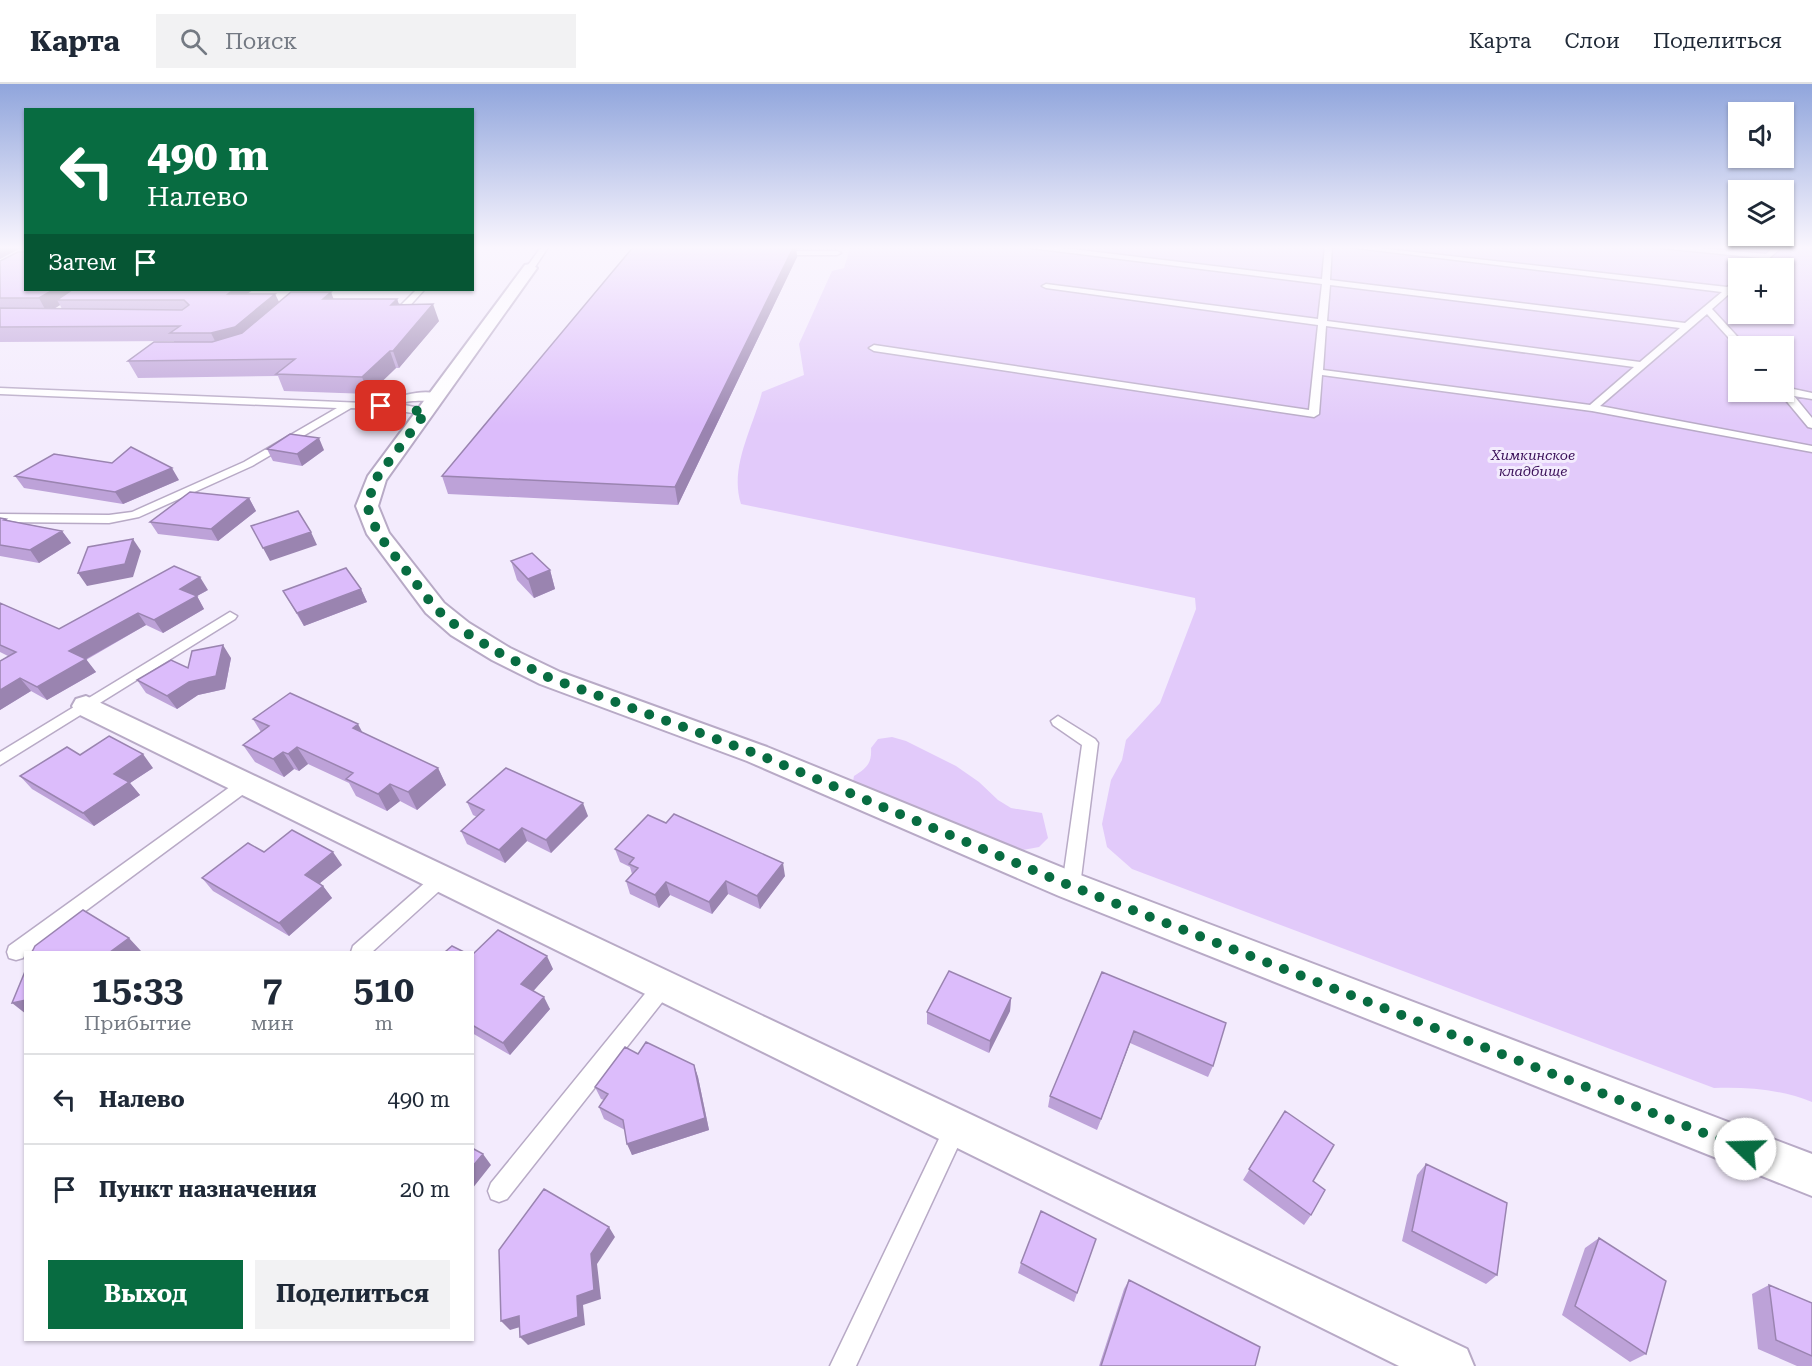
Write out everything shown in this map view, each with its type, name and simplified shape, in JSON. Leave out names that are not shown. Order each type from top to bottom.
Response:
[{"type":"street","points":[[502,306],[375,480],[367,506],[378,534],[435,608],[460,629],[501,654],[550,678],[757,754],[1071,886],[1812,1175]]},
{"type":"street","points":[[86,706],[1450,1366]]},
{"type":"lane","points":[[380,308],[403,308],[405,306]]},
{"type":"lane","points":[[1190,306],[1642,365]]},
{"type":"lane","points":[[874,348],[1314,414],[1324,306]]},
{"type":"lane","points":[[1526,306],[1688,326]]},
{"type":"lane","points":[[1592,408],[1711,306]]},
{"type":"lane","points":[[1707,309],[1733,336]]},
{"type":"lane","points":[[1318,372],[1592,408],[1812,448]]},
{"type":"lane","points":[[0,391],[393,407],[431,404]]},
{"type":"lane","points":[[1794,392],[1812,396]]},
{"type":"lane","points":[[393,407],[394,402],[405,397],[431,404]]},
{"type":"lane","points":[[1794,402],[1812,425]]},
{"type":"lane","points":[[0,518],[109,519],[135,515],[248,464],[349,405]]},
{"type":"lane","points":[[0,759],[230,616]]},
{"type":"lane","points":[[1058,721],[1090,743],[1071,886]]},
{"type":"lane","points":[[16,952],[247,783]]},
{"type":"lane","points":[[361,951],[442,878]]},
{"type":"lane","points":[[499,1191],[664,985]]},
{"type":"lane","points":[[843,1366],[956,1127]]},
{"type":"green space","name":"Химкинское кладбище","points":[[816,306],[1728,306],[1728,324],[1794,324],[1794,306],[1812,306],[1812,1102],[1788,1094],[1764,1090],[1714,1088],[1132,869],[1107,847],[1102,824],[1111,780],[1122,760],[1126,740],[1160,703],[1196,609],[1195,598],[741,504],[738,490],[740,462],[762,392],[804,375],[799,344]]},
{"type":"green space","points":[[892,737],[906,741],[956,766],[1011,808],[1042,813],[1048,838],[1039,847],[1023,850],[852,786],[854,776],[868,765],[871,748],[878,739]]},
{"type":"building","points":[[188,306],[261,306],[235,327],[211,333],[170,333],[180,326],[0,327],[0,308],[182,310]]},
{"type":"building","points":[[274,306],[431,306],[393,351],[390,351],[362,377],[276,374],[295,359],[128,361],[154,342],[212,342],[242,333]]},
{"type":"building","points":[[584,306],[764,306],[675,487],[442,476]]},
{"type":"building","points":[[290,434],[319,438],[297,454],[267,449]]},
{"type":"building","points":[[131,447],[172,468],[115,492],[15,476],[54,454],[112,463]]},
{"type":"building","points":[[190,492],[249,498],[211,529],[150,522]]},
{"type":"building","points":[[298,511],[311,532],[263,548],[251,526]]},
{"type":"building","points":[[0,518],[62,531],[30,550],[0,545]]},
{"type":"building","points":[[133,539],[125,564],[78,573],[88,547]]},
{"type":"building","points":[[532,553],[550,570],[528,579],[511,561]]},
{"type":"building","points":[[174,566],[200,577],[180,589],[197,596],[154,620],[138,613],[69,651],[86,659],[37,687],[20,678],[0,690],[0,661],[16,652],[0,645],[0,603],[59,629]]},
{"type":"building","points":[[346,568],[361,589],[297,613],[283,591]]},
{"type":"building","points":[[223,645],[216,676],[189,682],[167,696],[137,680],[171,660],[188,668],[192,651]]},
{"type":"building","points":[[290,693],[358,724],[353,728],[438,768],[408,792],[390,784],[378,794],[346,779],[353,773],[297,747],[288,754],[283,752],[273,759],[243,745],[269,726],[253,719]]},
{"type":"building","points":[[109,736],[143,754],[114,774],[129,782],[83,813],[20,776],[67,747],[80,755]]},
{"type":"building","points":[[506,768],[583,803],[546,840],[522,828],[499,850],[461,831],[484,810],[467,802]]},
{"type":"building","points":[[674,814],[783,863],[757,896],[726,881],[709,902],[666,882],[655,895],[626,881],[638,868],[629,864],[634,858],[615,849],[648,815],[666,823]]},
{"type":"building","points":[[292,830],[333,852],[305,875],[323,886],[279,923],[202,878],[248,843],[264,852]]},
{"type":"building","points":[[83,910],[129,938],[111,951],[32,951],[35,946]]},
{"type":"building","points":[[498,930],[547,956],[521,984],[544,997],[503,1043],[474,1026],[474,953]]},
{"type":"building","points":[[452,946],[462,951],[446,951]]},
{"type":"building","points":[[949,971],[1011,998],[990,1041],[927,1012]]},
{"type":"building","points":[[1102,972],[1226,1023],[1213,1066],[1134,1031],[1101,1119],[1050,1096]]},
{"type":"building","points":[[24,974],[24,1000],[12,1003]]},
{"type":"building","points":[[646,1042],[694,1065],[705,1118],[627,1144],[623,1120],[599,1107],[608,1094],[595,1087],[625,1047],[638,1054]]},
{"type":"building","points":[[1285,1111],[1334,1145],[1313,1181],[1325,1190],[1311,1215],[1249,1169]]},
{"type":"building","points":[[474,1149],[483,1154],[474,1165]]},
{"type":"building","points":[[1426,1164],[1507,1203],[1497,1275],[1412,1231]]},
{"type":"building","points":[[544,1189],[609,1227],[591,1254],[594,1290],[577,1296],[578,1317],[520,1337],[519,1316],[501,1321],[499,1250]]},
{"type":"building","points":[[1041,1211],[1096,1239],[1077,1293],[1021,1263]]},
{"type":"building","points":[[1599,1238],[1666,1281],[1646,1354],[1575,1306]]},
{"type":"building","points":[[1129,1280],[1260,1347],[1255,1366],[1101,1366]]},
{"type":"building","points":[[1769,1285],[1812,1303],[1812,1356],[1776,1340]]},
{"type":"route","points":[[381,406],[426,412],[375,480],[367,506],[378,534],[435,608],[460,629],[501,654],[550,678],[757,754],[1071,886],[1745,1149]]}]
